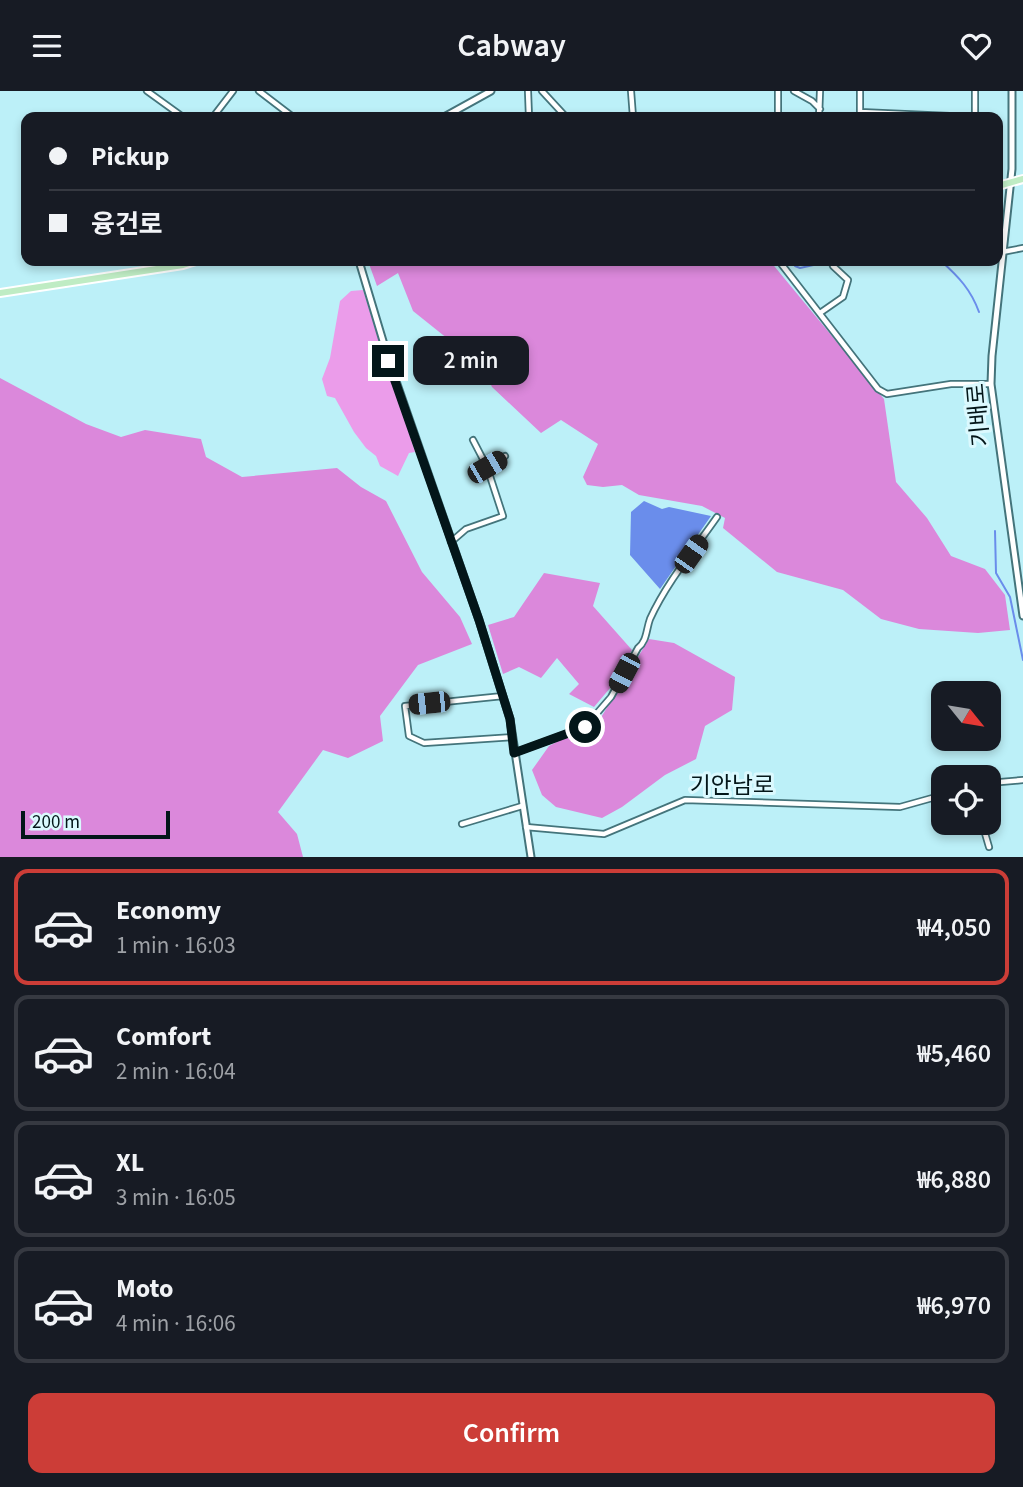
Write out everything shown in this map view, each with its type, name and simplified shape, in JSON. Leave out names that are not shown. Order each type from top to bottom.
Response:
[{"type":"main road","points":[[1003,184],[1023,179]]},
{"type":"main road","points":[[0,293],[176,266]]},
{"type":"street","points":[[147,91],[176,112]]},
{"type":"street","points":[[217,112],[233,91]]},
{"type":"street","points":[[259,91],[286,112]]},
{"type":"street","points":[[453,112],[491,91]]},
{"type":"street","points":[[528,91],[530,112]]},
{"type":"street","points":[[542,91],[561,112]]},
{"type":"street","points":[[631,91],[633,112]]},
{"type":"street","points":[[778,91],[778,112]]},
{"type":"street","points":[[794,91],[820,109]]},
{"type":"street","points":[[820,91],[820,112]]},
{"type":"street","points":[[860,91],[860,112]]},
{"type":"street","points":[[973,112],[975,91]]},
{"type":"street","name":"기배로","points":[[1003,243],[1010,182],[1012,91]]},
{"type":"street","points":[[1003,252],[1023,248]]},
{"type":"street","points":[[360,266],[388,361],[479,620],[510,719],[531,857]]},
{"type":"street","points":[[783,266],[878,389],[887,394],[951,384],[991,384]]},
{"type":"street","points":[[820,313],[843,297],[848,280],[833,266]]},
{"type":"street","name":"기배로","points":[[1001,266],[991,384],[1023,616]]},
{"type":"street","points":[[451,543],[466,529],[503,516],[487,467],[473,440]]},
{"type":"street","points":[[487,467],[505,456]]},
{"type":"street","points":[[514,753],[585,727],[611,697],[638,648],[644,643],[649,622],[665,591],[717,517]]},
{"type":"street","points":[[503,696],[405,706],[409,736],[424,743],[513,737]]},
{"type":"street","points":[[1001,782],[1023,780]]},
{"type":"street","name":"기안남로","points":[[526,827],[604,834],[685,800],[900,807],[931,798]]},
{"type":"street","points":[[462,824],[522,806]]},
{"type":"street","points":[[986,835],[989,847]]},
{"type":"shaded area","points":[[370,266],[774,266],[884,399],[896,482],[927,518],[951,556],[985,569],[1005,595],[1010,630],[978,633],[919,629],[881,619],[843,590],[777,572],[723,528],[725,518],[702,506],[639,495],[622,485],[587,485],[583,477],[598,444],[561,420],[541,433],[492,387],[478,358],[413,311],[398,273],[377,286]]},
{"type":"shaded area","points":[[363,290],[415,452],[409,453],[398,476],[380,466],[376,456],[354,432],[335,398],[327,396],[322,379],[330,358],[340,301],[351,291]]},
{"type":"shaded area","points":[[0,378],[86,424],[121,437],[145,430],[201,439],[206,457],[242,477],[337,468],[361,487],[386,501],[422,572],[460,617],[472,644],[418,665],[380,716],[383,741],[348,758],[323,750],[278,812],[297,834],[303,857],[0,857]]},
{"type":"shaded area","points":[[544,573],[600,583],[593,606],[632,650],[611,687],[594,707],[569,694],[579,684],[557,658],[541,678],[519,667],[503,674],[488,625],[514,617]]},
{"type":"shaded area","points":[[649,639],[674,643],[735,677],[732,710],[705,726],[696,759],[665,775],[622,807],[602,818],[556,807],[542,795],[532,770],[549,746],[600,719]]},
{"type":"water","points":[[644,501],[662,509],[669,507],[711,516],[660,589],[630,555],[631,512]]},
{"type":"waterway","points":[[795,266],[809,266]]},
{"type":"waterway","points":[[946,266],[964,284],[979,312]]},
{"type":"waterway","points":[[995,531],[996,573],[1010,597],[1023,660]]},
{"type":"route","points":[[388,361],[479,620],[510,719],[514,753],[585,727]]}]
